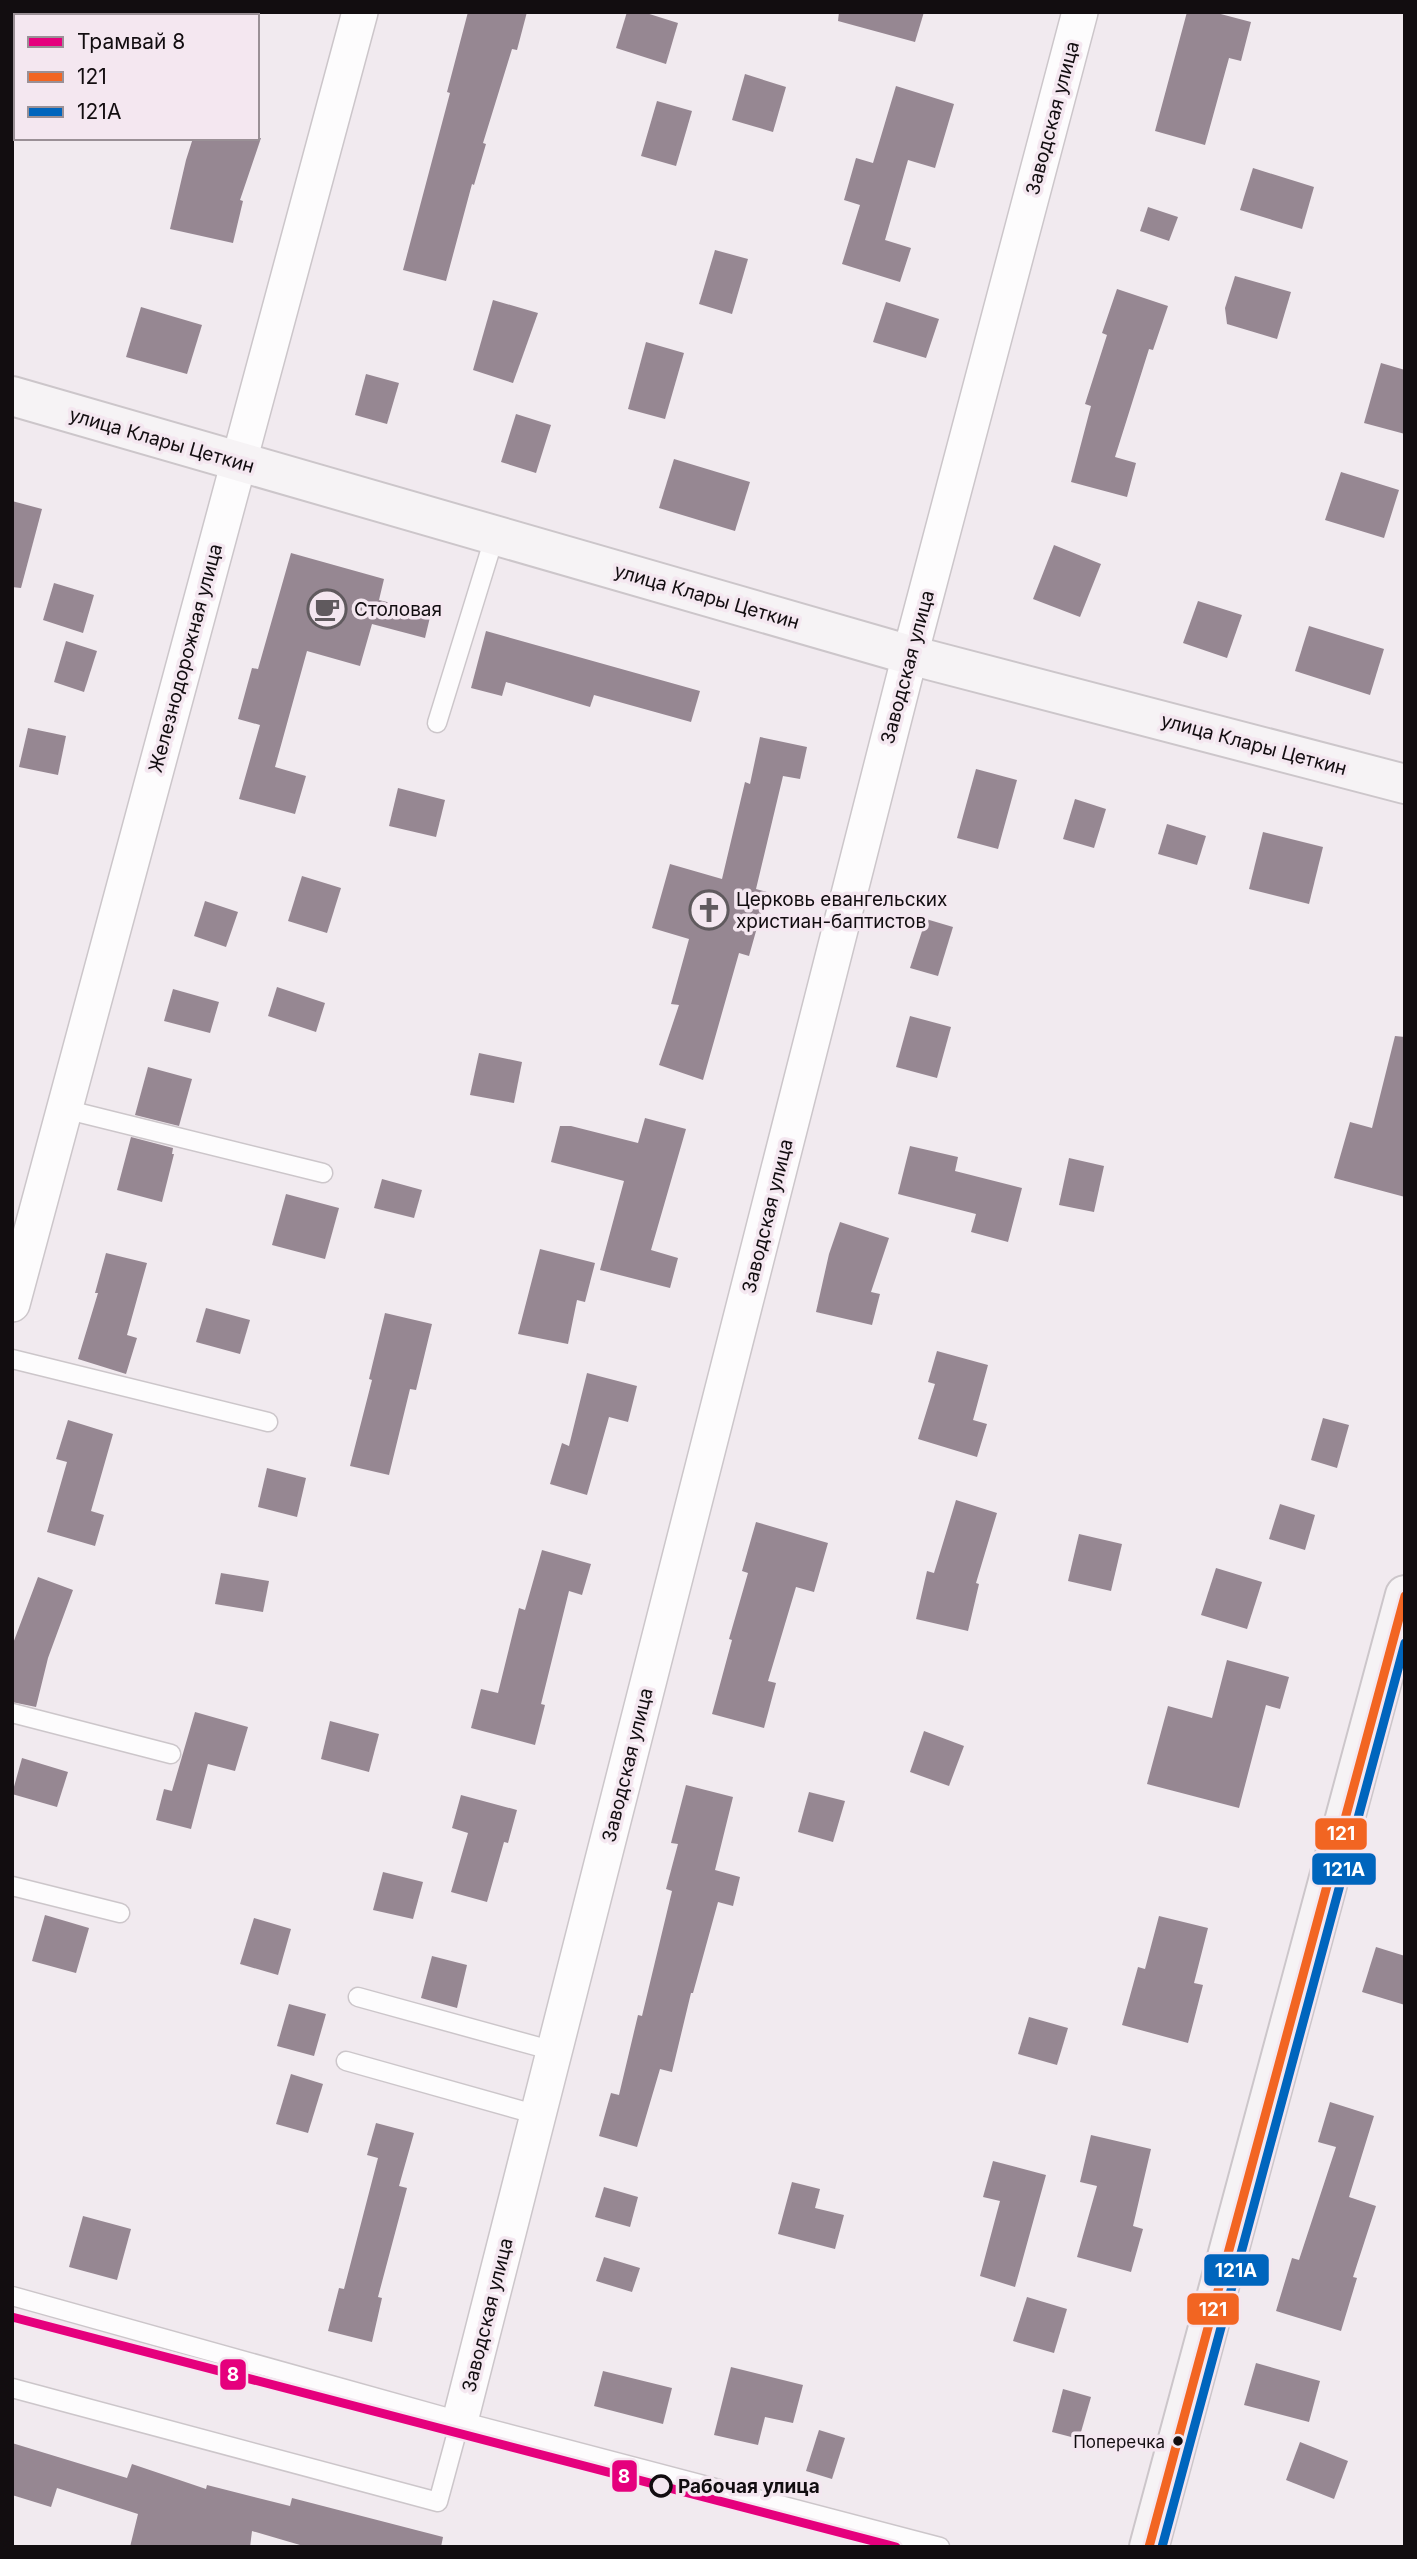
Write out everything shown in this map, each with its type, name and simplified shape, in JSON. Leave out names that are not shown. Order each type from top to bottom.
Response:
[{"type":"street","name":"Железнодорожная улица","points":[[12,1304],[360,12]]},
{"type":"street","name":"Заводская улица","points":[[460,2421],[910,654],[1080,12]]},
{"type":"street","name":"улица Клары Цеткин","points":[[12,396],[910,654],[1405,784]]},
{"type":"street","points":[[1149,2547],[1405,1595]]},
{"type":"lane","points":[[437,723],[495,535]]},
{"type":"lane","points":[[64,1109],[323,1173]]},
{"type":"lane","points":[[12,1359],[268,1422]]},
{"type":"lane","points":[[12,1713],[170,1754]]},
{"type":"lane","points":[[12,1886],[120,1913]]},
{"type":"lane","points":[[358,1997],[554,2051]]},
{"type":"lane","points":[[346,2061],[538,2115]]},
{"type":"lane","points":[[12,2296],[460,2421],[940,2547]]},
{"type":"lane","points":[[12,2388],[438,2502],[460,2421]]},
{"type":"building","points":[[468,12],[527,12],[517,50],[512,49],[483,143],[486,144],[474,185],[472,184],[446,281],[403,270],[450,93],[447,92]]},
{"type":"building","points":[[627,12],[643,12],[678,23],[666,64],[616,48]]},
{"type":"building","points":[[839,12],[924,12],[915,42],[838,21]]},
{"type":"building","points":[[1187,12],[1213,12],[1251,22],[1241,61],[1229,58],[1205,145],[1155,131]]},
{"type":"building","points":[[745,74],[786,87],[773,132],[732,120]]},
{"type":"building","points":[[896,86],[954,104],[935,168],[908,160],[885,240],[911,248],[900,282],[842,264],[860,205],[844,200],[856,158],[873,163]]},
{"type":"building","points":[[657,101],[692,111],[676,166],[641,156]]},
{"type":"building","points":[[261,138],[240,200],[243,201],[233,243],[170,229],[192,140]]},
{"type":"building","points":[[1253,168],[1314,187],[1302,229],[1240,210]]},
{"type":"building","points":[[1148,207],[1178,217],[1169,241],[1140,231]]},
{"type":"building","points":[[715,250],[748,259],[732,314],[699,304]]},
{"type":"building","points":[[1235,276],[1291,292],[1277,339],[1227,324],[1225,308]]},
{"type":"building","points":[[1117,289],[1168,306],[1153,350],[1149,349],[1115,457],[1136,463],[1127,497],[1071,482],[1091,406],[1085,404],[1107,335],[1102,333]]},
{"type":"building","points":[[493,300],[538,313],[513,383],[473,370]]},
{"type":"building","points":[[886,302],[939,319],[926,358],[873,342]]},
{"type":"building","points":[[141,307],[202,325],[187,374],[126,357]]},
{"type":"building","points":[[646,342],[684,353],[665,419],[628,409]]},
{"type":"building","points":[[1381,363],[1405,370],[1405,434],[1364,423]]},
{"type":"building","points":[[366,374],[399,383],[387,424],[355,415]]},
{"type":"building","points":[[516,414],[551,425],[536,473],[501,462]]},
{"type":"building","points":[[674,459],[750,482],[735,531],[659,508]]},
{"type":"building","points":[[1341,472],[1399,490],[1384,538],[1325,520]]},
{"type":"building","points":[[12,501],[42,509],[21,588],[12,587]]},
{"type":"building","points":[[1054,545],[1101,564],[1080,617],[1033,599]]},
{"type":"building","points":[[291,553],[384,579],[379,600],[431,613],[425,638],[372,624],[360,666],[307,651],[275,767],[306,776],[295,814],[239,799],[260,725],[238,719],[252,668],[258,669]]},
{"type":"building","points":[[54,583],[94,595],[83,633],[43,620]]},
{"type":"building","points":[[1198,601],[1242,615],[1227,658],[1183,643]]},
{"type":"building","points":[[1309,626],[1384,649],[1370,695],[1295,671]]},
{"type":"building","points":[[486,631],[700,691],[691,722],[594,695],[590,707],[506,682],[502,696],[471,688]]},
{"type":"building","points":[[66,641],[97,651],[84,692],[54,682]]},
{"type":"building","points":[[28,728],[66,736],[58,775],[19,767]]},
{"type":"building","points":[[760,737],[807,747],[800,779],[783,776],[756,889],[767,892],[749,956],[739,953],[703,1080],[659,1065],[679,1005],[671,1004],[689,939],[652,928],[670,864],[722,879],[745,782],[750,784]]},
{"type":"building","points":[[976,769],[1017,780],[998,849],[957,838]]},
{"type":"building","points":[[398,788],[445,800],[436,837],[389,826]]},
{"type":"building","points":[[1075,799],[1106,809],[1094,848],[1063,839]]},
{"type":"building","points":[[1167,824],[1206,836],[1197,865],[1158,854]]},
{"type":"building","points":[[1263,832],[1323,847],[1309,904],[1249,889]]},
{"type":"building","points":[[302,876],[341,888],[327,933],[288,921]]},
{"type":"building","points":[[205,901],[238,912],[226,947],[194,936]]},
{"type":"building","points":[[926,919],[953,927],[938,976],[910,968]]},
{"type":"building","points":[[277,987],[325,1003],[316,1032],[268,1016]]},
{"type":"building","points":[[173,989],[219,1002],[210,1033],[164,1021]]},
{"type":"building","points":[[910,1016],[951,1027],[937,1078],[896,1067]]},
{"type":"building","points":[[1395,1036],[1405,1037],[1405,1197],[1334,1178],[1350,1122],[1372,1128]]},
{"type":"building","points":[[479,1053],[522,1062],[514,1103],[470,1095]]},
{"type":"building","points":[[148,1067],[192,1079],[179,1126],[135,1115]]},
{"type":"building","points":[[645,1118],[686,1129],[651,1250],[678,1258],[670,1288],[600,1270],[624,1181],[551,1162],[560,1126],[571,1126],[638,1143]]},
{"type":"building","points":[[131,1137],[173,1148],[174,1154],[162,1202],[117,1190]]},
{"type":"building","points":[[910,1146],[958,1157],[955,1171],[1022,1188],[1008,1242],[971,1232],[976,1214],[898,1194]]},
{"type":"building","points":[[1069,1158],[1104,1166],[1094,1212],[1059,1205]]},
{"type":"building","points":[[382,1179],[422,1190],[414,1218],[374,1208]]},
{"type":"building","points":[[286,1194],[339,1208],[325,1259],[272,1245]]},
{"type":"building","points":[[840,1222],[889,1238],[871,1292],[880,1294],[872,1325],[816,1312],[829,1254]]},
{"type":"building","points":[[540,1249],[595,1263],[585,1302],[577,1300],[568,1344],[518,1334]]},
{"type":"building","points":[[106,1253],[147,1263],[127,1335],[137,1338],[126,1374],[78,1359],[98,1293],[95,1293]]},
{"type":"building","points":[[206,1308],[250,1320],[240,1354],[196,1342]]},
{"type":"building","points":[[385,1313],[432,1324],[416,1390],[410,1389],[389,1475],[350,1466],[372,1380],[369,1379]]},
{"type":"building","points":[[937,1351],[988,1365],[973,1420],[987,1424],[977,1457],[918,1439],[935,1384],[928,1382]]},
{"type":"building","points":[[587,1373],[637,1386],[628,1422],[609,1417],[587,1495],[550,1484],[562,1443],[569,1446]]},
{"type":"building","points":[[1323,1418],[1349,1425],[1337,1468],[1311,1460]]},
{"type":"building","points":[[68,1420],[113,1434],[91,1511],[104,1515],[95,1546],[47,1532],[67,1462],[56,1459]]},
{"type":"building","points":[[267,1468],[306,1478],[297,1517],[258,1507]]},
{"type":"building","points":[[956,1500],[997,1513],[976,1583],[979,1584],[968,1631],[916,1619],[927,1571],[934,1573]]},
{"type":"building","points":[[1280,1504],[1315,1515],[1305,1550],[1269,1539]]},
{"type":"building","points":[[756,1522],[828,1543],[814,1592],[796,1587],[768,1681],[776,1683],[764,1728],[712,1714],[748,1573],[742,1571]]},
{"type":"building","points":[[1079,1534],[1122,1544],[1111,1591],[1068,1581]]},
{"type":"building","points":[[542,1550],[591,1564],[582,1595],[569,1591],[541,1704],[545,1705],[535,1745],[471,1728],[481,1689],[498,1693],[519,1608],[525,1610]]},
{"type":"building","points":[[1216,1568],[1262,1582],[1247,1629],[1201,1615]]},
{"type":"building","points":[[221,1573],[269,1581],[263,1612],[215,1604]]},
{"type":"building","points":[[38,1577],[73,1590],[48,1658],[36,1707],[12,1702],[12,1646]]},
{"type":"building","points":[[1227,1660],[1289,1677],[1280,1709],[1266,1705],[1239,1808],[1147,1784],[1168,1706],[1212,1718]]},
{"type":"building","points":[[195,1712],[248,1727],[235,1771],[208,1764],[191,1829],[156,1820],[164,1789],[172,1791]]},
{"type":"building","points":[[330,1721],[379,1734],[369,1772],[321,1759]]},
{"type":"building","points":[[924,1731],[964,1746],[949,1786],[910,1772]]},
{"type":"building","points":[[22,1758],[68,1772],[57,1807],[12,1794]]},
{"type":"building","points":[[686,1785],[733,1797],[715,1870],[740,1877],[733,1906],[718,1902],[691,1993],[672,2072],[660,2069],[637,2147],[599,2136],[611,2093],[619,2095],[638,2015],[642,2016],[672,1891],[666,1889],[678,1844],[671,1843]]},
{"type":"building","points":[[809,1792],[845,1801],[833,1842],[798,1832]]},
{"type":"building","points":[[461,1795],[517,1810],[508,1843],[504,1842],[487,1902],[451,1892],[468,1833],[452,1828]]},
{"type":"building","points":[[383,1872],[423,1882],[413,1919],[373,1910]]},
{"type":"building","points":[[45,1915],[89,1928],[76,1973],[32,1961]]},
{"type":"building","points":[[1159,1916],[1208,1928],[1194,1983],[1203,1985],[1188,2043],[1122,2025],[1138,1967],[1145,1969]]},
{"type":"building","points":[[254,1918],[291,1929],[278,1975],[240,1964]]},
{"type":"building","points":[[1376,1947],[1405,1956],[1405,2005],[1362,1992]]},
{"type":"building","points":[[432,1956],[467,1965],[457,2008],[421,1998]]},
{"type":"building","points":[[289,2004],[326,2014],[314,2056],[277,2046]]},
{"type":"building","points":[[1029,2017],[1068,2028],[1057,2065],[1018,2054]]},
{"type":"building","points":[[291,2074],[323,2084],[308,2133],[276,2124]]},
{"type":"building","points":[[1330,2102],[1374,2116],[1349,2197],[1376,2206],[1353,2277],[1357,2278],[1341,2331],[1276,2311],[1292,2258],[1299,2260],[1336,2147],[1318,2142]]},
{"type":"building","points":[[376,2123],[414,2133],[399,2186],[407,2188],[378,2297],[382,2298],[372,2342],[328,2331],[339,2288],[344,2289],[378,2158],[367,2155]]},
{"type":"building","points":[[1091,2135],[1151,2149],[1133,2226],[1143,2229],[1131,2272],[1077,2257],[1097,2186],[1080,2182]]},
{"type":"building","points":[[993,2161],[1046,2175],[1015,2287],[980,2276],[1000,2201],[983,2197]]},
{"type":"building","points":[[792,2182],[820,2189],[815,2208],[844,2215],[835,2249],[778,2234]]},
{"type":"building","points":[[604,2187],[638,2197],[630,2227],[595,2217]]},
{"type":"building","points":[[83,2216],[131,2229],[117,2280],[69,2267]]},
{"type":"building","points":[[604,2257],[640,2268],[632,2292],[596,2281]]},
{"type":"building","points":[[1027,2297],[1067,2309],[1054,2353],[1013,2341]]},
{"type":"building","points":[[1256,2363],[1320,2381],[1309,2422],[1244,2405]]},
{"type":"building","points":[[731,2367],[803,2385],[793,2423],[765,2417],[758,2445],[714,2435]]},
{"type":"building","points":[[603,2371],[672,2388],[663,2424],[594,2406]]},
{"type":"building","points":[[1063,2389],[1091,2397],[1079,2439],[1052,2432]]},
{"type":"building","points":[[819,2430],[845,2438],[832,2479],[806,2471]]},
{"type":"building","points":[[1300,2442],[1348,2461],[1334,2499],[1286,2480]]},
{"type":"building","points":[[12,2443],[127,2478],[132,2464],[206,2489],[207,2485],[290,2506],[292,2498],[443,2537],[441,2547],[307,2547],[252,2531],[250,2547],[130,2547],[138,2514],[57,2488],[51,2507],[12,2495]]},
{"type":"tram line","name":"8","points":[[12,2317],[896,2547]]},
{"type":"transit line","name":"121","points":[[1149,2547],[1405,1596]]},
{"type":"transit line","name":"121А","points":[[1162,2547],[1405,1643]]},
{"type":"place","name":"Столовая","points":[[327,609]]},
{"type":"place","name":"Церковь евангельских христиан-баптистов","points":[[709,910]]},
{"type":"place","name":"Поперечка","points":[[1178,2441]]},
{"type":"place","name":"Рабочая улица","points":[[661,2486]]}]
